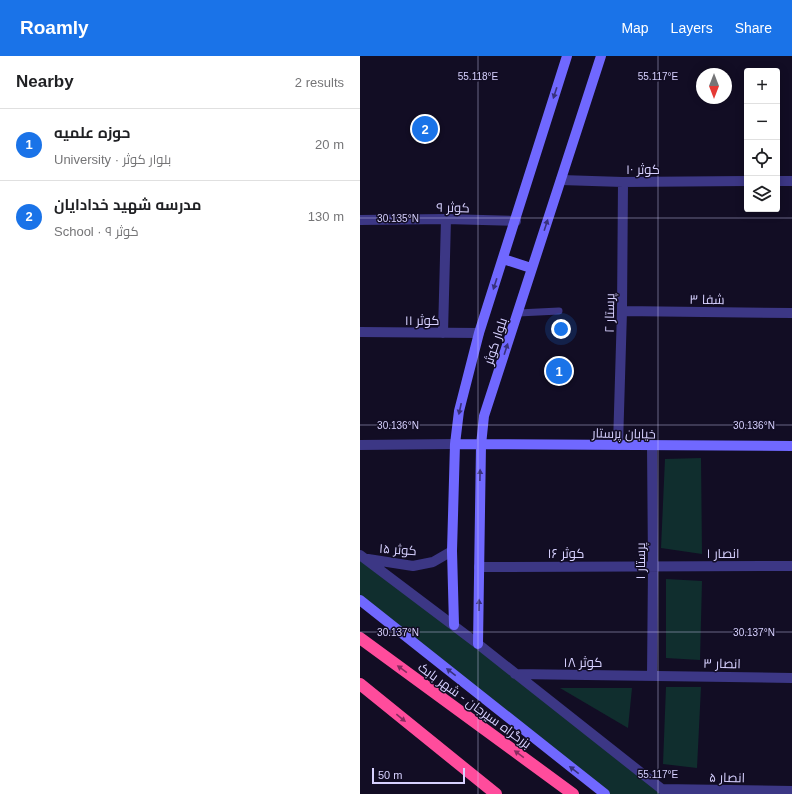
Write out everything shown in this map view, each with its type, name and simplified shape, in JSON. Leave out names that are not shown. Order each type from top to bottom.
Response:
[{"type":"highway","name":"بزرگراه سیرجان - شهر بابک","points":[[360,638],[573,794]]},
{"type":"highway","points":[[360,684],[496,794]]},
{"type":"street","name":"بلوار کوثر","points":[[454,625],[452,552],[455,444],[459,411],[479,333],[567,56]]},
{"type":"street","name":"بلوار کوثر","points":[[478,644],[480,445],[484,416],[601,56]]},
{"type":"street","name":"کوثر ۱۰","points":[[561,180],[623,182],[744,181]]},
{"type":"street","points":[[780,181],[792,181]]},
{"type":"street","name":"پرستار ۲","points":[[618,446],[622,312],[623,182]]},
{"type":"street","points":[[443,333],[446,219]]},
{"type":"street","name":"کوثر ۹","points":[[363,220],[516,220]]},
{"type":"street","points":[[503,259],[531,268]]},
{"type":"street","name":"شفا ۳","points":[[622,312],[792,313]]},
{"type":"street","name":"کوثر ۱۱","points":[[362,332],[479,333]]},
{"type":"street","points":[[360,445],[455,444]]},
{"type":"street","name":"خیابان پرستار","points":[[455,444],[792,446]]},
{"type":"street","name":"پرستار ۱","points":[[652,446],[652,675]]},
{"type":"street","name":"کوثر ۱۵","points":[[362,557],[384,563],[413,566],[433,562],[452,552]]},
{"type":"street","points":[[362,557],[454,625],[514,674],[665,791]]},
{"type":"street","name":"کوثر ۱۶","points":[[479,567],[653,566]]},
{"type":"street","name":"انصار ۱","points":[[653,566],[792,566]]},
{"type":"street","points":[[360,600],[605,794]]},
{"type":"street","name":"کوثر ۱۸","points":[[514,674],[652,675]]},
{"type":"street","name":"انصار ۳","points":[[652,675],[792,678]]},
{"type":"street","name":"انصار ۵","points":[[665,791],[792,791]]},
{"type":"lane","points":[[518,313],[559,312]]},
{"type":"green space","points":[[701,458],[702,554],[661,548],[665,459]]},
{"type":"green space","points":[[360,553],[668,794],[602,794],[360,599]]},
{"type":"green space","points":[[666,579],[702,581],[700,660],[666,658]]},
{"type":"green space","points":[[666,687],[701,687],[697,768],[663,764]]},
{"type":"green space","points":[[560,688],[632,688],[628,728]]},
{"type":"place","name":"مدرسه شهید خدادایان","points":[[425,129]]},
{"type":"place","name":"حوزه علمیه","points":[[559,371]]}]
